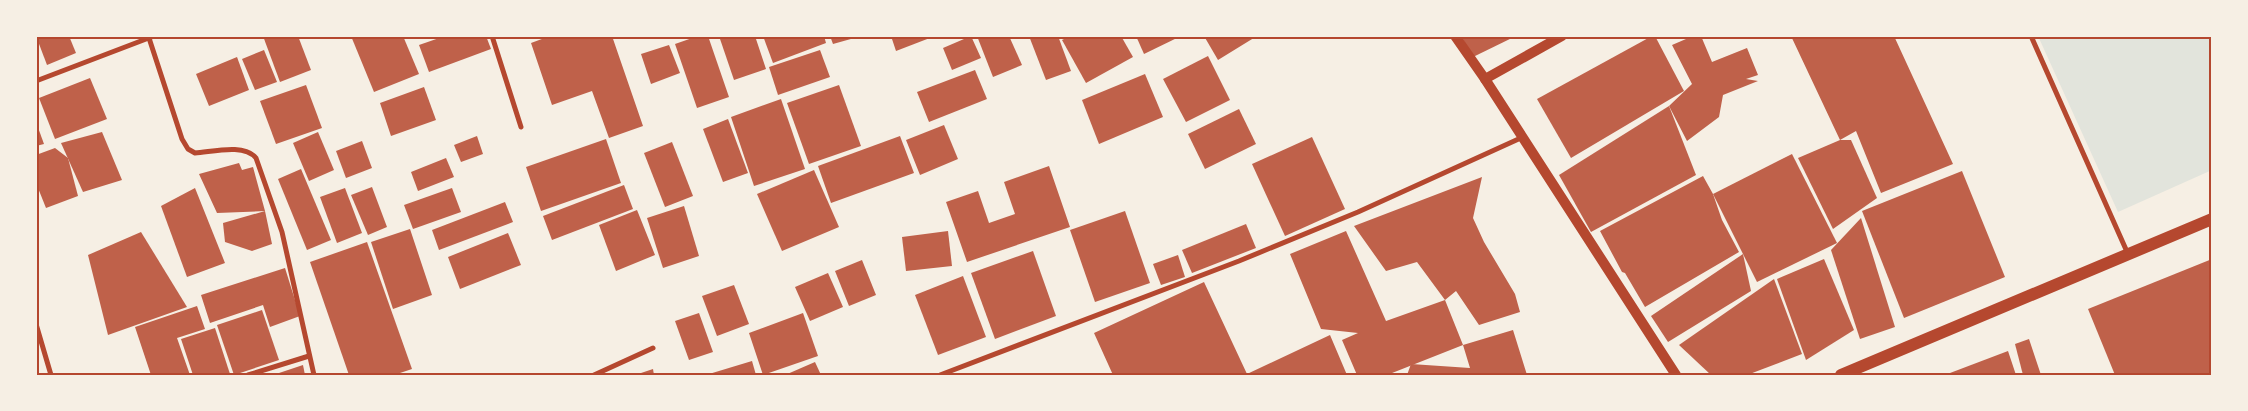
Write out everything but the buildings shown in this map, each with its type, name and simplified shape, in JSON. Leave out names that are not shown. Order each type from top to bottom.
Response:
[{"type":"main road","points":[[1455,36],[1485,79],[1676,375]]},
{"type":"main road","points":[[1485,79],[1562,36]]},
{"type":"main road","points":[[1841,375],[2212,220]]},
{"type":"street","points":[[492,36],[521,127]]},
{"type":"street","points":[[2031,36],[2128,254]]},
{"type":"street","points":[[36,80],[151,37],[182,139],[188,149],[194,153],[244,150],[252,153],[256,158],[282,232],[314,375]]},
{"type":"street","points":[[940,375],[1267,250],[1358,212],[1523,138]]},
{"type":"street","points":[[36,324],[52,375]]},
{"type":"street","points":[[594,375],[653,348]]},
{"type":"street","points":[[248,375],[309,356]]},
{"type":"shaded area","points":[[2038,36],[2212,36],[2212,170],[2118,212]]}]
